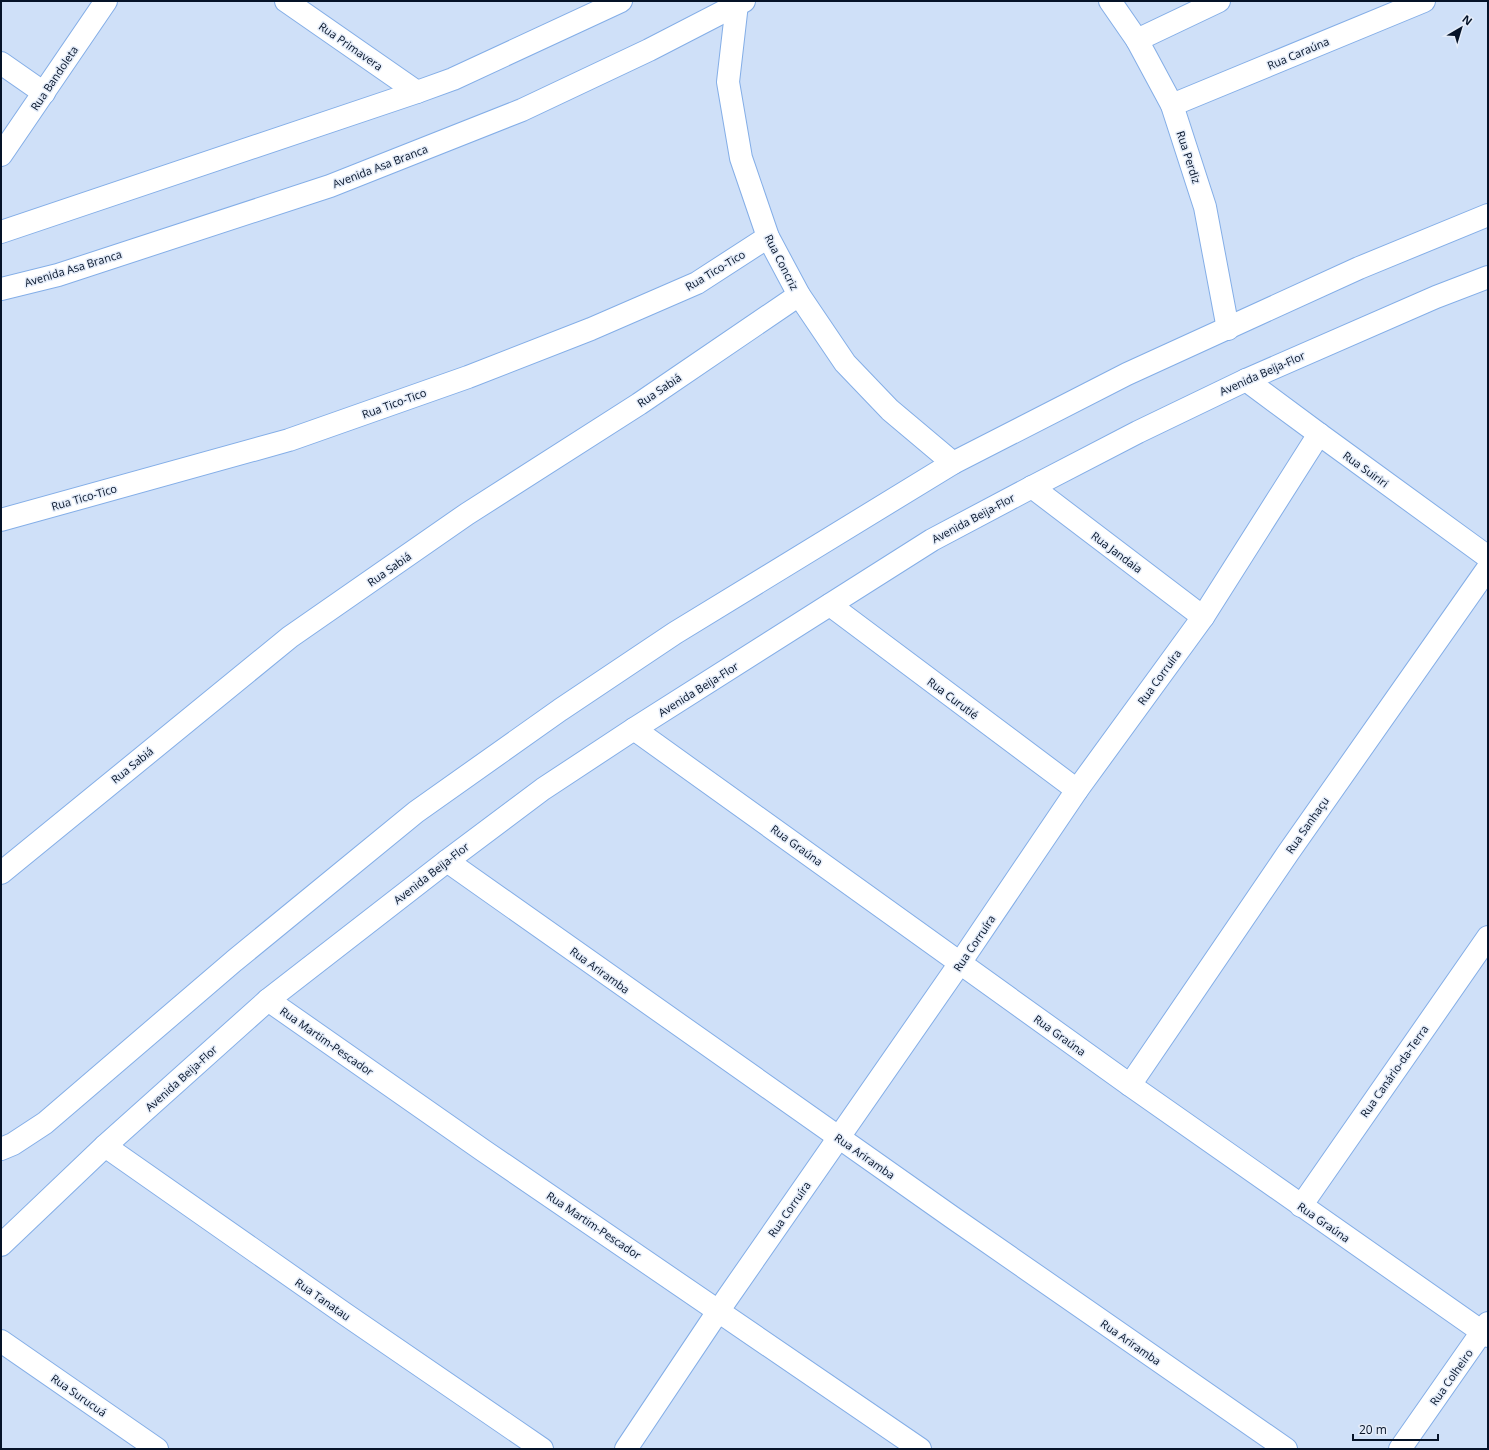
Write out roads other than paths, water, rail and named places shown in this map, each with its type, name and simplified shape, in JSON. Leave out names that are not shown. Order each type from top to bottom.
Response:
[{"type":"street","name":"Rua Bandoleta","points":[[1,155],[106,1]]},
{"type":"street","name":"Rua Primavera","points":[[286,1],[416,92]]},
{"type":"street","points":[[1,232],[453,79],[621,1]]},
{"type":"street","name":"Rua Perdiz","points":[[1110,1],[1137,40],[1172,105],[1204,207],[1228,328]]},
{"type":"street","points":[[1137,40],[1219,1]]},
{"type":"street","name":"Rua Caraúna","points":[[1172,105],[1424,1]]},
{"type":"street","name":"Rua Concriz","points":[[741,3],[728,82],[741,158],[768,237],[799,295],[844,363],[890,410],[953,463]]},
{"type":"street","name":"Avenida Asa Branca","points":[[1,289],[58,275],[330,186],[522,110],[649,50],[741,3]]},
{"type":"street","points":[[1,63],[44,93]]},
{"type":"street","points":[[1,1149],[13,1144],[45,1123],[234,960],[416,812],[560,710],[675,633],[953,463],[1127,374],[1359,268],[1488,215]]},
{"type":"street","name":"Rua Tico-Tico","points":[[1,520],[289,440],[468,377],[591,329],[697,283],[768,237]]},
{"type":"street","name":"Avenida Beija-Flor","points":[[1,1245],[105,1146],[268,1000],[446,861],[543,789],[634,729],[932,540],[1032,487],[1138,432],[1246,380],[1436,297],[1488,277]]},
{"type":"street","name":"Rua Sabiá","points":[[1,873],[290,637],[467,514],[639,404],[799,295]]},
{"type":"street","name":"Rua Suiriri","points":[[1246,380],[1488,557]]},
{"type":"street","name":"Rua Corruíra","points":[[626,1449],[719,1310],[960,963],[1077,790],[1203,617],[1319,434]]},
{"type":"street","name":"Rua Jandaia","points":[[1032,487],[1203,617]]},
{"type":"street","name":"Rua Sanhaçu","points":[[1130,1085],[1288,853],[1488,568]]},
{"type":"street","name":"Rua Curutié","points":[[830,605],[1077,790]]},
{"type":"street","name":"Rua Graúna","points":[[634,729],[1301,1206],[1486,1331]]},
{"type":"street","name":"Rua Ariramba","points":[[446,861],[838,1138],[1286,1449]]},
{"type":"street","name":"Rua Canário-da-Terra","points":[[1301,1206],[1488,937]]},
{"type":"street","name":"Rua Martim-Pescador","points":[[268,1000],[477,1146],[719,1310],[920,1449]]},
{"type":"street","name":"Rua Tanatau","points":[[105,1146],[345,1314],[542,1449]]},
{"type":"street","name":"Rua Colheiro","points":[[1400,1449],[1486,1331]]},
{"type":"street","name":"Rua Surucuá","points":[[1,1340],[157,1449]]}]
